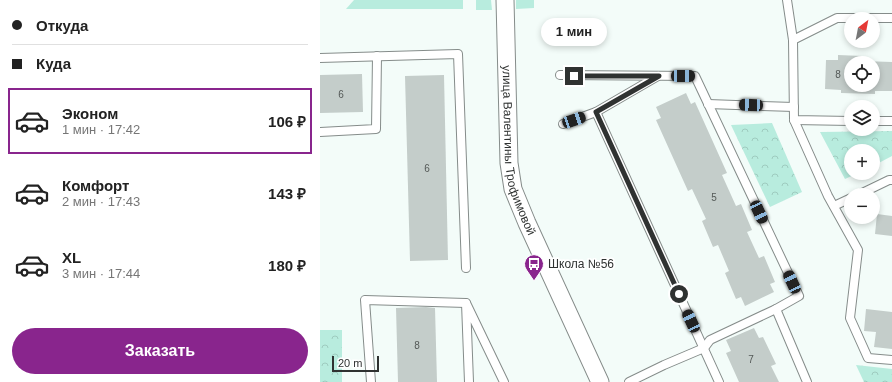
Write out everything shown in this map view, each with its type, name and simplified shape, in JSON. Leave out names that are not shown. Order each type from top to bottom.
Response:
[{"type":"street","name":"улица Валентины Трофимовой","points":[[505,0],[509,163],[514,189],[527,223],[600,382]]},
{"type":"lane","points":[[787,0],[793,40],[794,120],[834,206],[858,250],[850,318],[868,358],[892,360]]},
{"type":"lane","points":[[793,40],[837,18],[892,18]]},
{"type":"lane","points":[[320,58],[458,54],[466,268]]},
{"type":"lane","points":[[320,132],[376,129],[377,56]]},
{"type":"lane","points":[[560,75],[695,76],[799,296],[776,309],[710,340],[704,348],[629,382]]},
{"type":"lane","points":[[563,124],[596,112],[659,76]]},
{"type":"lane","points":[[708,104],[794,107]]},
{"type":"lane","points":[[596,112],[719,382]]},
{"type":"lane","points":[[794,120],[844,121]]},
{"type":"lane","points":[[880,121],[892,121]]},
{"type":"lane","points":[[873,188],[892,180]]},
{"type":"lane","points":[[834,206],[844,201]]},
{"type":"lane","points":[[371,382],[365,300],[466,302]]},
{"type":"lane","points":[[466,302],[469,382]]},
{"type":"lane","points":[[466,302],[504,382]]},
{"type":"lane","points":[[776,309],[807,382]]},
{"type":"green space","points":[[354,0],[463,0],[463,9],[346,9]]},
{"type":"green space","points":[[476,0],[491,0],[492,10],[476,10]]},
{"type":"green space","points":[[516,0],[534,0],[534,8],[516,9]]},
{"type":"green space","points":[[772,123],[802,192],[770,207],[731,125]]},
{"type":"green space","points":[[880,131],[892,131],[892,156],[880,162],[880,144],[844,144],[844,177],[820,132],[844,132],[844,136],[880,136]]},
{"type":"green space","points":[[320,330],[342,330],[342,382],[320,382]]},
{"type":"green space","points":[[856,365],[892,369],[892,382],[864,382]]},
{"type":"building","points":[[838,55],[862,56],[844,56],[844,92],[875,92],[875,94],[841,93],[841,90],[825,89],[826,60],[838,60]]},
{"type":"building","points":[[880,62],[892,62],[892,91],[880,91]]},
{"type":"building","points":[[362,74],[363,112],[320,113],[320,75]]},
{"type":"building","points":[[444,75],[448,260],[410,261],[405,76]]},
{"type":"building","points":[[686,93],[691,104],[695,102],[727,173],[722,175],[736,206],[741,204],[752,230],[747,232],[759,258],[764,256],[775,282],[770,284],[774,292],[745,306],[741,297],[736,299],[725,273],[729,271],[718,245],[713,247],[702,221],[706,219],[692,189],[688,191],[656,120],[661,118],[656,107]]},
{"type":"building","points":[[880,214],[892,216],[892,236],[875,234],[876,224],[880,224]]},
{"type":"building","points":[[396,308],[435,308],[437,382],[398,382]]},
{"type":"building","points":[[866,309],[892,312],[892,349],[874,347],[876,332],[864,331]]},
{"type":"building","points":[[754,328],[759,338],[763,337],[776,364],[771,366],[779,382],[739,382],[726,353],[731,351],[726,340]]},
{"type":"place","name":"Школа №56","points":[[534,281]]},
{"type":"route","points":[[574,76],[659,76],[596,112],[679,294]]}]
